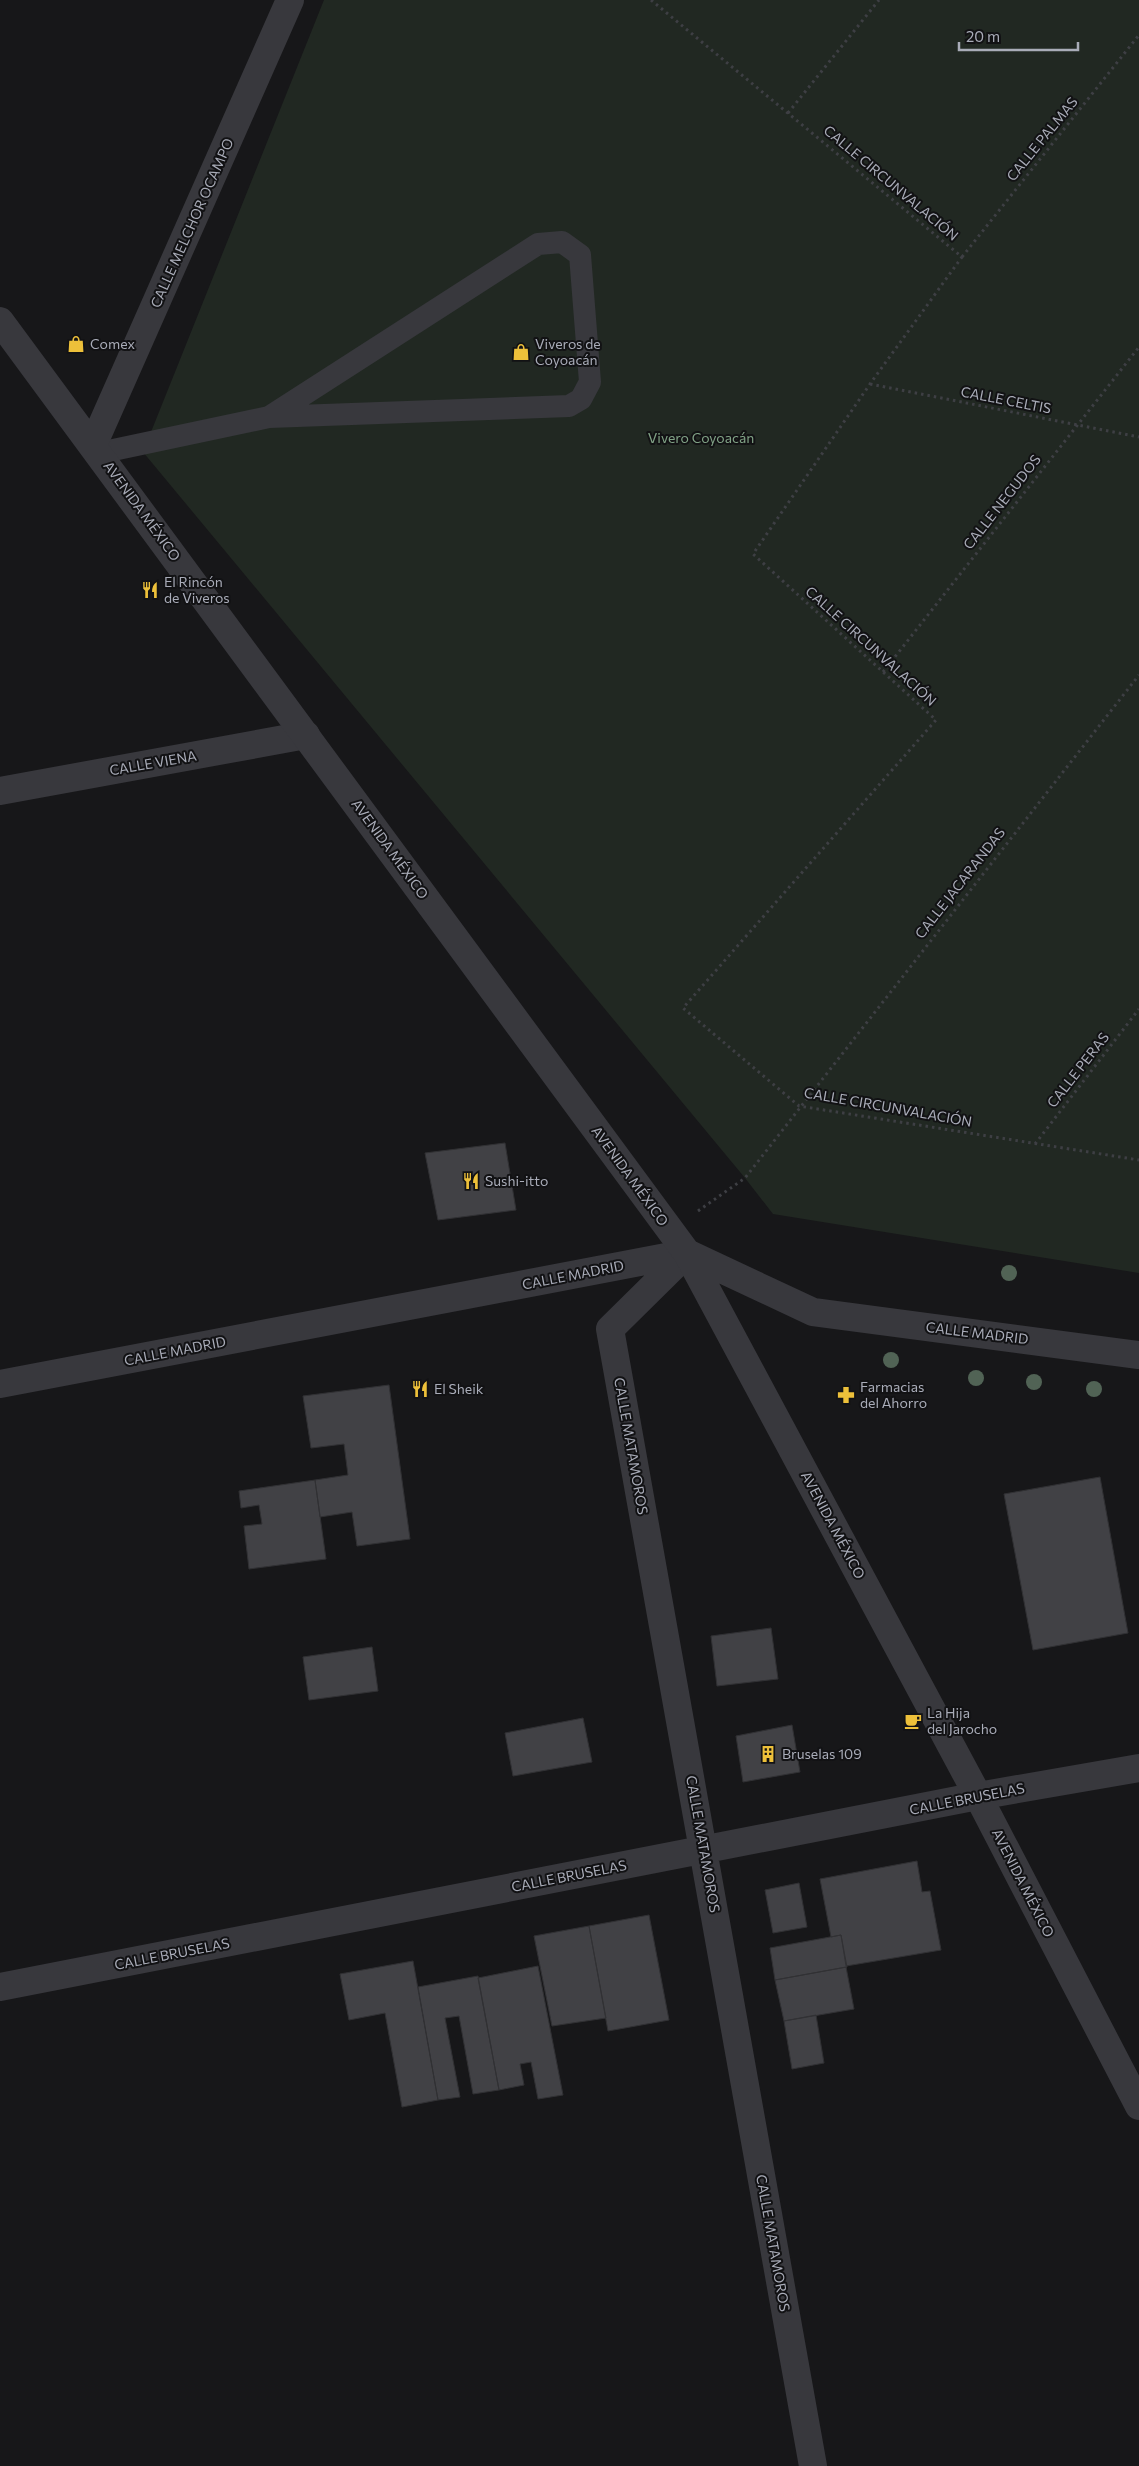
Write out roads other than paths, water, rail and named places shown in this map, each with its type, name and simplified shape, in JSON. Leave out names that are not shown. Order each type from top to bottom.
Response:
[{"type":"street","name":"CALLE MELCHOR OCAMPO","points":[[96,449],[290,0]]},
{"type":"street","name":"AVENIDA MÉXICO","points":[[0,321],[687,1253],[978,1796],[1139,2106]]},
{"type":"street","name":"CALLE VIENA","points":[[0,791],[306,735]]},
{"type":"street","name":"CALLE MADRID","points":[[0,1384],[687,1253],[813,1312],[1139,1355]]},
{"type":"street","name":"CALLE MATAMOROS","points":[[687,1253],[610,1329],[813,2466]]},
{"type":"street","name":"CALLE BRUSELAS","points":[[0,1987],[978,1796],[1139,1768]]},
{"type":"lane","points":[[96,449],[269,418],[569,406],[581,399],[590,382],[580,255],[562,242],[538,244],[269,418]]},
{"type":"place","name":"Comex","points":[[76,344]]},
{"type":"place","name":"Viveros de Coyoacán","points":[[521,352]]},
{"type":"place","name":"El Rincón de Viveros","points":[[150,590]]},
{"type":"place","name":"Sushi-itto","points":[[471,1181]]},
{"type":"place","name":"El Sheik","points":[[420,1389]]},
{"type":"place","name":"Farmacias del Ahorro","points":[[846,1395]]},
{"type":"place","name":"La Hija del Jarocho","points":[[913,1721]]},
{"type":"place","name":"Bruselas 109","points":[[768,1754]]},
{"type":"park label","name":"Vivero Coyoacán","points":[[701,438]]}]
